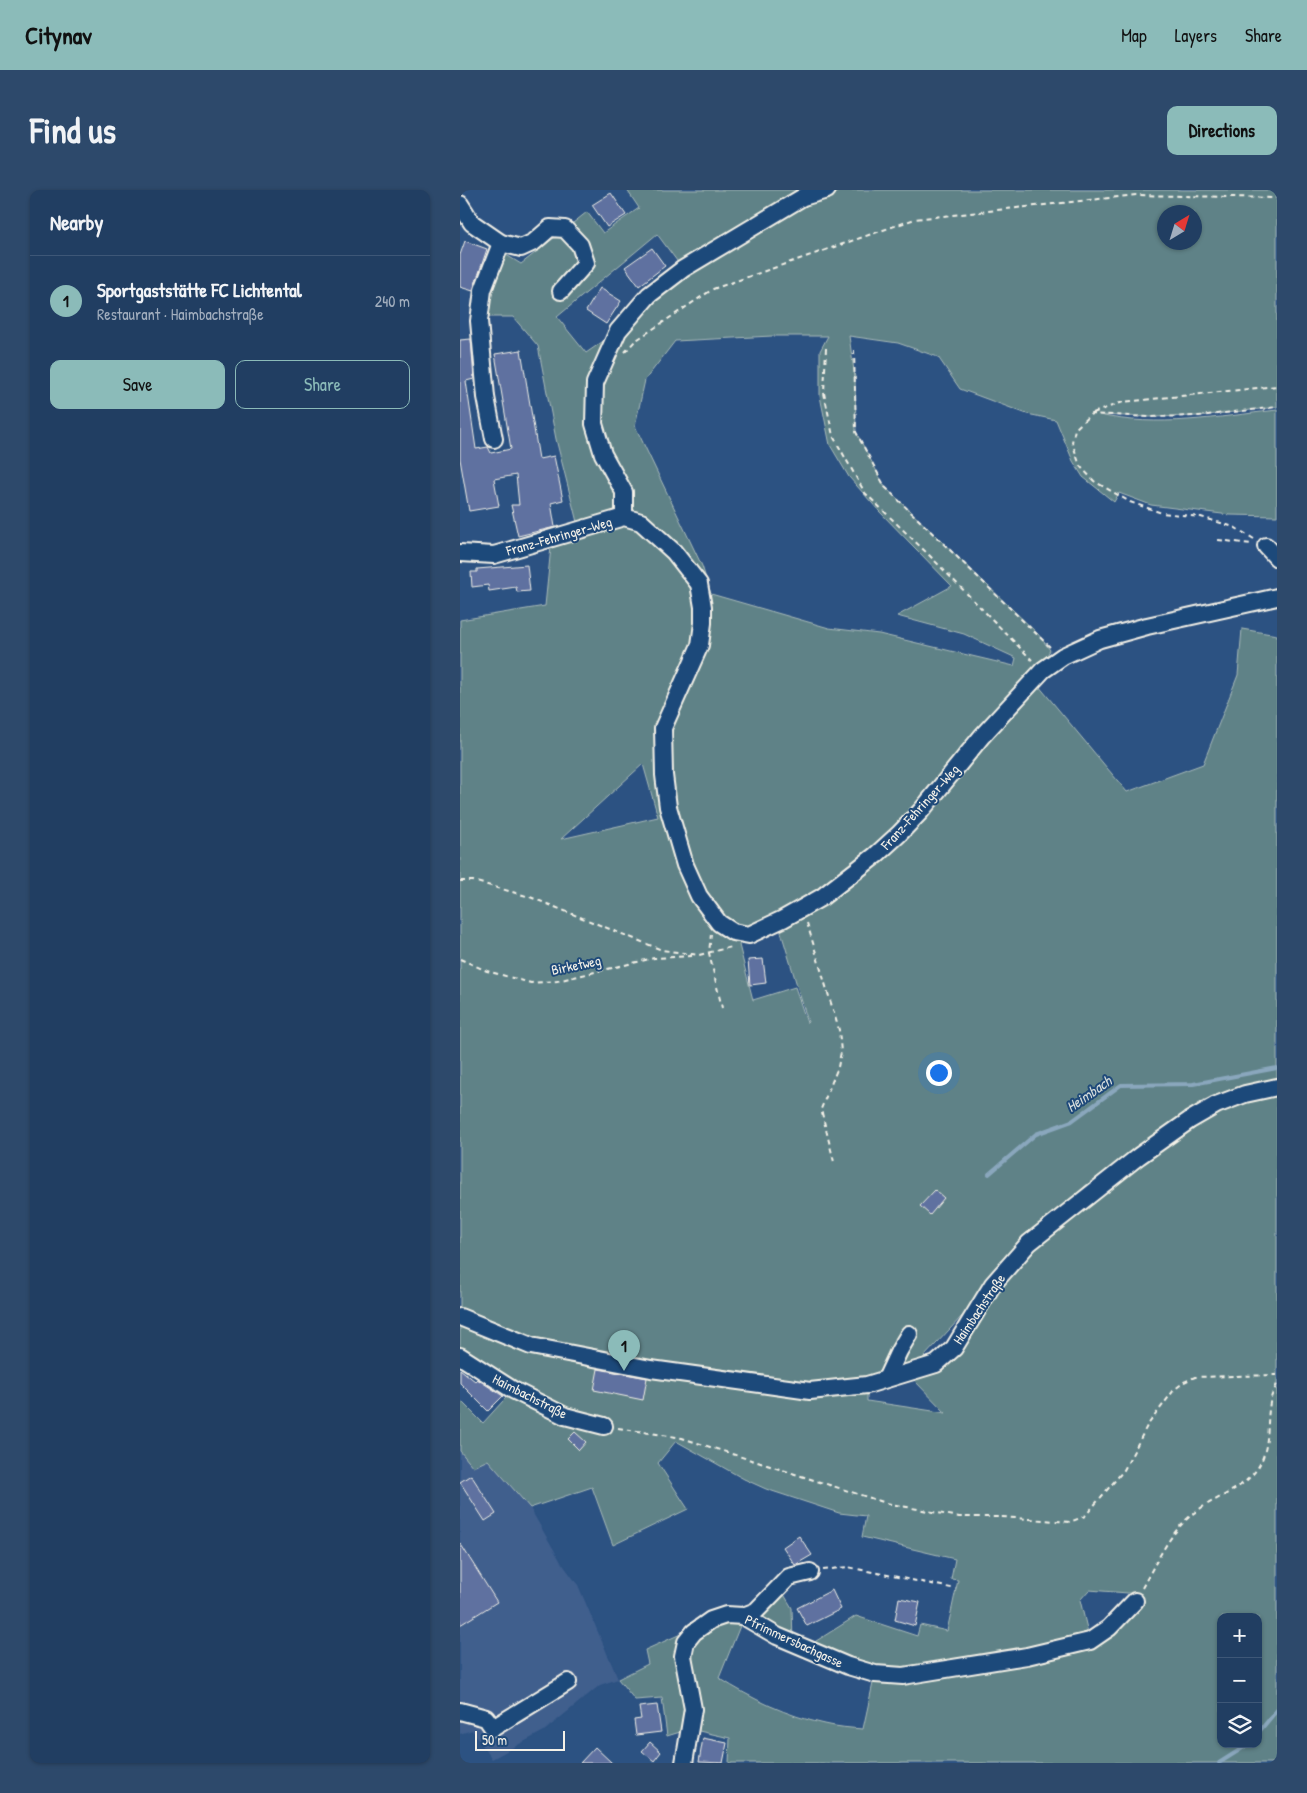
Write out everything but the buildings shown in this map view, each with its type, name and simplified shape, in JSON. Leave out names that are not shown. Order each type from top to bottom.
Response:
[{"type":"street","points":[[624,517],[624,492],[603,454],[594,424],[596,383],[618,331],[649,295],[683,269],[803,197],[827,190]]},
{"type":"street","points":[[460,204],[472,223],[501,243],[521,248],[534,242],[550,228],[565,229],[580,245],[586,263],[561,291]]},
{"type":"street","points":[[494,439],[486,397],[479,321],[483,290],[501,243]]},
{"type":"street","name":"Franz-Fehringer-Weg","points":[[460,553],[494,555],[624,517],[641,522],[674,552],[699,584],[703,607],[700,645],[663,728],[664,775],[668,807],[685,865],[698,896],[719,922],[733,932],[749,935],[822,897],[850,877],[899,834],[982,736],[1042,670],[1063,656],[1100,639],[1147,626],[1277,597]]},
{"type":"street","name":"Haimbachstraße","points":[[460,1317],[531,1346],[651,1369],[810,1391],[867,1385],[936,1364],[954,1348],[993,1284],[1029,1243],[1139,1156],[1190,1120],[1216,1105],[1245,1094],[1277,1087]]},
{"type":"street","points":[[886,1379],[909,1334]]},
{"type":"street","name":"Haimbachstraße","points":[[460,1356],[513,1390],[565,1416],[604,1426]]},
{"type":"street","points":[[744,1616],[756,1611],[789,1577],[810,1572]]},
{"type":"street","name":"Pfrimmersbachgasse","points":[[684,1763],[693,1709],[683,1656],[686,1642],[694,1632],[711,1620],[726,1615],[744,1616],[777,1636],[848,1666],[875,1674],[903,1676],[1027,1656],[1090,1641],[1109,1628],[1135,1601]]},
{"type":"street","points":[[460,1711],[486,1718],[493,1728],[568,1682]]},
{"type":"path","points":[[622,355],[635,341],[713,289],[915,220],[1136,195],[1277,198]]},
{"type":"path","points":[[826,348],[824,393],[833,436],[865,493],[929,554],[1042,670]]},
{"type":"path","points":[[854,350],[856,432],[885,487],[1051,649]]},
{"type":"path","points":[[1272,552],[1234,528],[1202,517],[1162,513],[1130,502],[1094,481],[1080,466],[1072,442],[1075,429],[1091,414],[1123,402],[1277,386]]},
{"type":"path","points":[[1091,414],[1150,417],[1199,416],[1277,407]]},
{"type":"path","points":[[1218,540],[1272,552]]},
{"type":"path","points":[[460,881],[473,881],[530,898],[662,950],[699,955],[731,947]]},
{"type":"path","points":[[802,909],[839,1030],[841,1052],[838,1067],[822,1110],[834,1162]]},
{"type":"path","points":[[713,914],[709,953],[722,1008]]},
{"type":"path","name":"Birketweg","points":[[460,960],[487,971],[531,983],[557,981],[654,958],[699,955]]},
{"type":"path","points":[[604,1426],[682,1438],[886,1503],[959,1517],[1002,1517],[1070,1522],[1085,1516],[1124,1470],[1147,1426],[1174,1390],[1184,1382],[1195,1378],[1277,1375]]},
{"type":"path","points":[[1135,1601],[1177,1530],[1193,1513],[1242,1486],[1257,1469],[1267,1446],[1271,1398],[1277,1384]]},
{"type":"path","points":[[810,1572],[848,1567],[956,1588]]},
{"type":"shaded area","points":[[460,1451],[473,1467],[488,1460],[530,1508],[561,1562],[578,1585],[618,1679],[600,1685],[544,1731],[492,1759],[472,1730],[460,1734]]},
{"type":"green space","points":[[627,190],[1277,190],[1277,407],[1199,416],[1099,415],[1143,421],[1166,421],[1277,410],[1277,516],[1230,515],[1151,505],[1119,493],[1114,502],[1083,477],[1073,461],[1056,420],[1027,414],[960,389],[938,357],[898,343],[849,336],[855,378],[856,432],[885,487],[1038,634],[1050,650],[1044,661],[887,852],[1017,702],[1038,685],[1127,792],[1203,764],[1238,675],[1242,629],[1277,635],[1277,1079],[1204,1100],[1085,1186],[1020,1247],[976,1301],[910,1372],[867,1385],[867,1401],[946,1413],[913,1379],[944,1366],[1000,1278],[1034,1242],[1211,1111],[1277,1088],[1277,1763],[729,1763],[730,1738],[690,1729],[667,1736],[662,1698],[635,1700],[618,1679],[648,1664],[645,1650],[683,1633],[743,1616],[776,1581],[792,1608],[793,1643],[744,1616],[719,1678],[757,1700],[811,1721],[863,1729],[875,1674],[805,1648],[856,1616],[917,1636],[920,1625],[947,1631],[958,1580],[951,1579],[955,1559],[862,1537],[866,1516],[839,1513],[766,1489],[744,1479],[676,1441],[658,1463],[688,1509],[613,1545],[592,1487],[530,1508],[488,1460],[473,1467],[460,1451],[460,1400],[483,1423],[513,1390],[460,1350],[460,620],[545,606],[551,547],[579,530],[556,439],[538,346],[513,317],[486,317],[503,253],[521,264],[587,212],[603,233],[639,208]],"holes":[[[657,234],[683,269],[618,331],[586,353],[557,317]],[[772,336],[828,336],[820,351],[820,396],[830,445],[849,477],[879,511],[952,586],[897,616],[964,634],[1016,658],[1014,666],[879,634],[829,628],[711,594],[702,566],[635,426],[645,380],[675,341]],[[643,764],[658,817],[561,839]],[[778,922],[807,1023],[795,987],[753,1000],[739,945]],[[1089,1590],[1141,1594],[1142,1603],[1090,1641],[1080,1600]]]},
{"type":"waterway","name":"Heimbach","points":[[989,1174],[1036,1134],[1072,1121],[1121,1085],[1193,1084],[1277,1068]]},
{"type":"waterway","points":[[1262,1728],[1277,1710]]},
{"type":"waterway","points":[[1219,1763],[1243,1748]]},
{"type":"place","name":"Sportgaststätte FC Lichtental","points":[[624,1371]]}]
